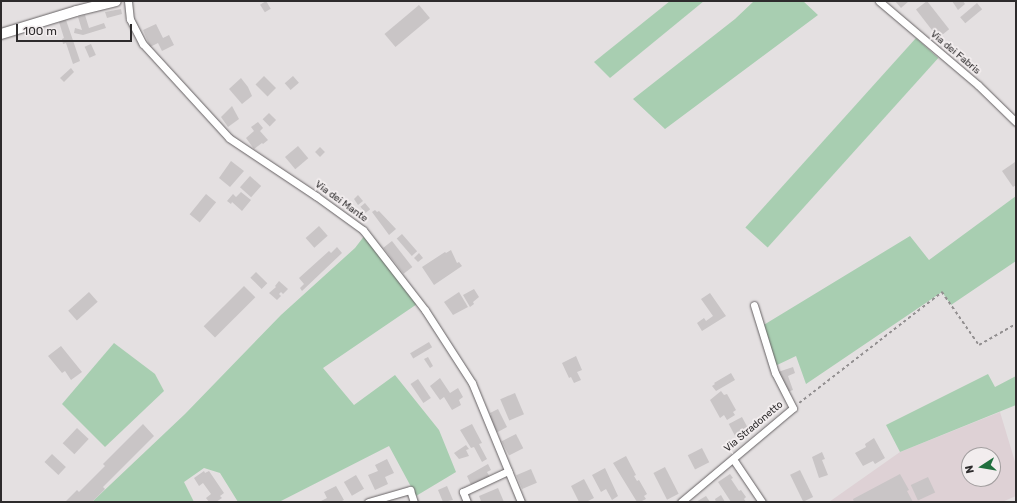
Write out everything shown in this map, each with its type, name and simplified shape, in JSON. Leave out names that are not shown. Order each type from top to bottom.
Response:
[{"type":"main road","points":[[1,34],[76,11],[116,1]]},
{"type":"street","name":"Via dei Mante","points":[[128,1],[130,19],[143,44],[229,138],[316,196],[363,230],[425,310],[472,382],[521,502]]},
{"type":"street","name":"Via dei Fabris","points":[[879,1],[978,85],[1016,122]]},
{"type":"street","name":"Via Stradonetto","points":[[681,502],[793,408],[775,373],[754,305]]},
{"type":"street","points":[[733,459],[762,502]]},
{"type":"street","points":[[467,502],[463,492],[508,471]]},
{"type":"street","points":[[368,502],[410,490],[414,502]]},
{"type":"path","points":[[793,408],[942,292],[980,345],[1016,324]]},
{"type":"shaded area","points":[[1000,412],[1016,465],[1016,496],[1002,502],[829,502],[900,452]]},
{"type":"green space","points":[[670,1],[704,1],[610,78],[594,62]]},
{"type":"green space","points":[[754,1],[803,1],[818,15],[665,129],[633,99],[735,19]]},
{"type":"green space","points":[[916,38],[938,58],[768,248],[745,228]]},
{"type":"green space","points":[[1016,196],[1016,261],[951,305],[942,292],[806,384],[796,356],[775,366],[762,326],[910,236],[929,260]]},
{"type":"green space","points":[[365,235],[420,302],[323,368],[354,405],[395,375],[439,430],[456,472],[416,496],[389,446],[279,502],[238,502],[220,473],[204,468],[184,482],[194,502],[92,502],[185,414],[281,315],[355,248]]},
{"type":"green space","points":[[114,343],[155,374],[164,391],[105,447],[62,404]]},
{"type":"green space","points":[[988,374],[995,387],[1016,376],[1016,405],[900,452],[886,425]]},
{"type":"building","points":[[266,1],[271,9],[265,12],[260,5]]},
{"type":"building","points":[[895,1],[909,1],[901,8]]},
{"type":"building","points":[[927,1],[949,29],[938,38],[916,10]]},
{"type":"building","points":[[952,1],[963,1],[965,4],[958,10]]},
{"type":"building","points":[[977,3],[982,9],[965,23],[960,17]]},
{"type":"building","points":[[419,5],[430,18],[395,47],[385,34]]},
{"type":"building","points":[[121,9],[122,14],[107,18],[105,12]]},
{"type":"building","points":[[85,15],[89,28],[104,23],[106,28],[83,35],[74,33],[75,28],[82,30],[78,17]]},
{"type":"building","points":[[66,20],[80,61],[73,64],[66,43],[63,44],[62,39],[64,38],[59,22]]},
{"type":"building","points":[[156,24],[163,38],[169,35],[174,45],[162,51],[158,43],[150,47],[143,30]]},
{"type":"building","points":[[91,44],[96,55],[89,58],[85,47]]},
{"type":"building","points":[[71,68],[74,72],[64,82],[60,78]]},
{"type":"building","points":[[264,76],[276,88],[268,97],[256,84]]},
{"type":"building","points":[[293,76],[299,83],[291,90],[285,83]]},
{"type":"building","points":[[241,78],[248,87],[252,96],[242,104],[229,89]]},
{"type":"building","points":[[232,106],[239,119],[228,127],[221,117]]},
{"type":"building","points":[[269,113],[276,120],[270,126],[263,119]]},
{"type":"building","points":[[258,122],[263,128],[260,131],[268,140],[254,149],[246,138],[254,131],[251,127]]},
{"type":"building","points":[[298,146],[308,158],[295,169],[285,157]]},
{"type":"building","points":[[320,147],[325,152],[320,157],[315,152]]},
{"type":"building","points":[[231,161],[244,171],[230,187],[219,178]]},
{"type":"building","points":[[1015,162],[1016,185],[1013,187],[1002,171]]},
{"type":"building","points":[[250,176],[261,186],[251,197],[240,187]]},
{"type":"building","points":[[241,192],[251,200],[242,211],[232,202],[231,204],[227,201],[233,194],[236,197]]},
{"type":"building","points":[[206,194],[216,202],[200,222],[190,214]]},
{"type":"building","points":[[358,195],[363,201],[358,205],[354,199]]},
{"type":"building","points":[[365,203],[370,209],[366,213],[360,207]]},
{"type":"building","points":[[375,210],[377,212],[379,211],[396,229],[389,235],[372,212]]},
{"type":"building","points":[[319,226],[328,236],[314,248],[306,238]]},
{"type":"building","points":[[402,234],[417,251],[412,256],[397,239]]},
{"type":"building","points":[[392,241],[412,267],[404,274],[383,248]]},
{"type":"building","points":[[337,247],[342,253],[302,291],[300,288],[304,284],[299,278],[329,251],[331,253]]},
{"type":"building","points":[[451,250],[457,263],[459,262],[462,266],[434,285],[422,267],[445,252],[446,253]]},
{"type":"building","points":[[419,253],[423,258],[418,262],[414,258]]},
{"type":"building","points":[[256,272],[267,283],[262,289],[250,278]]},
{"type":"building","points":[[279,281],[288,289],[283,294],[281,292],[279,294],[281,296],[277,300],[269,293],[276,287],[275,286]]},
{"type":"building","points":[[244,286],[255,297],[215,338],[204,326]]},
{"type":"building","points":[[474,289],[479,297],[470,307],[463,295]]},
{"type":"building","points":[[89,292],[98,302],[77,320],[68,311]]},
{"type":"building","points":[[459,292],[468,307],[453,315],[444,302]]},
{"type":"building","points":[[710,293],[726,316],[702,331],[697,323],[704,318],[706,321],[713,316],[701,299]]},
{"type":"building","points":[[429,342],[432,347],[413,358],[410,353]]},
{"type":"building","points":[[61,346],[82,372],[71,380],[65,371],[62,373],[48,356]]},
{"type":"building","points":[[576,356],[582,370],[577,372],[581,380],[574,383],[571,377],[569,378],[562,363]]},
{"type":"building","points":[[428,357],[433,366],[430,368],[424,359]]},
{"type":"building","points":[[793,367],[795,373],[788,376],[793,390],[785,393],[778,372]]},
{"type":"building","points":[[731,373],[735,380],[716,391],[712,386],[715,384],[714,383]]},
{"type":"building","points":[[440,378],[450,393],[458,388],[463,397],[459,400],[461,405],[452,410],[444,397],[440,400],[430,386]]},
{"type":"building","points":[[418,379],[431,398],[423,403],[411,384]]},
{"type":"building","points":[[721,391],[724,395],[727,394],[736,410],[733,412],[735,415],[727,420],[724,415],[720,418],[710,400]]},
{"type":"building","points":[[515,393],[524,414],[509,420],[500,399]]},
{"type":"building","points":[[498,409],[507,427],[496,433],[488,417],[491,415],[490,413]]},
{"type":"building","points":[[742,417],[749,430],[736,437],[729,424]]},
{"type":"building","points":[[143,424],[154,436],[103,487],[105,489],[92,502],[65,502],[77,490],[79,492],[105,466],[103,464]]},
{"type":"building","points":[[472,424],[482,443],[479,444],[487,459],[482,462],[474,447],[471,448],[460,430]]},
{"type":"building","points":[[77,428],[89,439],[74,454],[63,443]]},
{"type":"building","points":[[516,434],[523,448],[509,456],[502,441]]},
{"type":"building","points":[[874,438],[885,458],[875,464],[873,461],[863,466],[855,453],[866,447],[865,444]]},
{"type":"building","points":[[466,445],[469,449],[466,450],[469,456],[459,459],[454,453]]},
{"type":"building","points":[[702,448],[709,462],[695,470],[688,455]]},
{"type":"building","points":[[822,452],[825,459],[822,460],[828,475],[819,478],[812,457]]},
{"type":"building","points":[[52,454],[66,467],[58,475],[44,462]]},
{"type":"building","points":[[626,456],[636,475],[634,476],[637,481],[639,480],[647,494],[644,496],[646,499],[640,502],[637,502],[613,463]]},
{"type":"building","points":[[387,459],[394,473],[385,477],[388,484],[375,490],[368,475],[378,471],[375,465]]},
{"type":"building","points":[[488,464],[491,470],[487,472],[491,479],[471,485],[467,476]]},
{"type":"building","points":[[665,467],[679,494],[667,500],[653,473]]},
{"type":"building","points":[[605,468],[618,496],[612,500],[606,489],[601,492],[592,475]]},
{"type":"building","points":[[531,469],[537,483],[522,489],[516,475]]},
{"type":"building","points":[[800,470],[813,497],[803,502],[790,475]]},
{"type":"building","points":[[204,471],[205,473],[209,471],[224,493],[220,496],[222,498],[216,502],[209,502],[206,498],[211,494],[203,483],[199,486],[194,478]]},
{"type":"building","points":[[730,474],[733,478],[731,479],[739,491],[741,490],[746,497],[744,499],[746,502],[731,502],[718,482]]},
{"type":"building","points":[[900,474],[909,490],[907,491],[913,502],[854,502],[853,499]]},
{"type":"building","points":[[356,475],[364,489],[352,496],[344,482]]},
{"type":"building","points":[[928,477],[935,492],[918,500],[911,485]]},
{"type":"building","points":[[584,479],[594,498],[586,502],[579,502],[571,486]]},
{"type":"building","points":[[336,486],[344,500],[340,502],[319,502],[327,498],[324,492]]},
{"type":"building","points":[[447,486],[453,500],[443,502],[438,490]]},
{"type":"building","points":[[498,488],[504,502],[481,501],[479,496]]},
{"type":"building","points":[[721,495],[725,502],[716,502],[715,499]]},
{"type":"building","points":[[706,496],[710,502],[696,502]]}]
